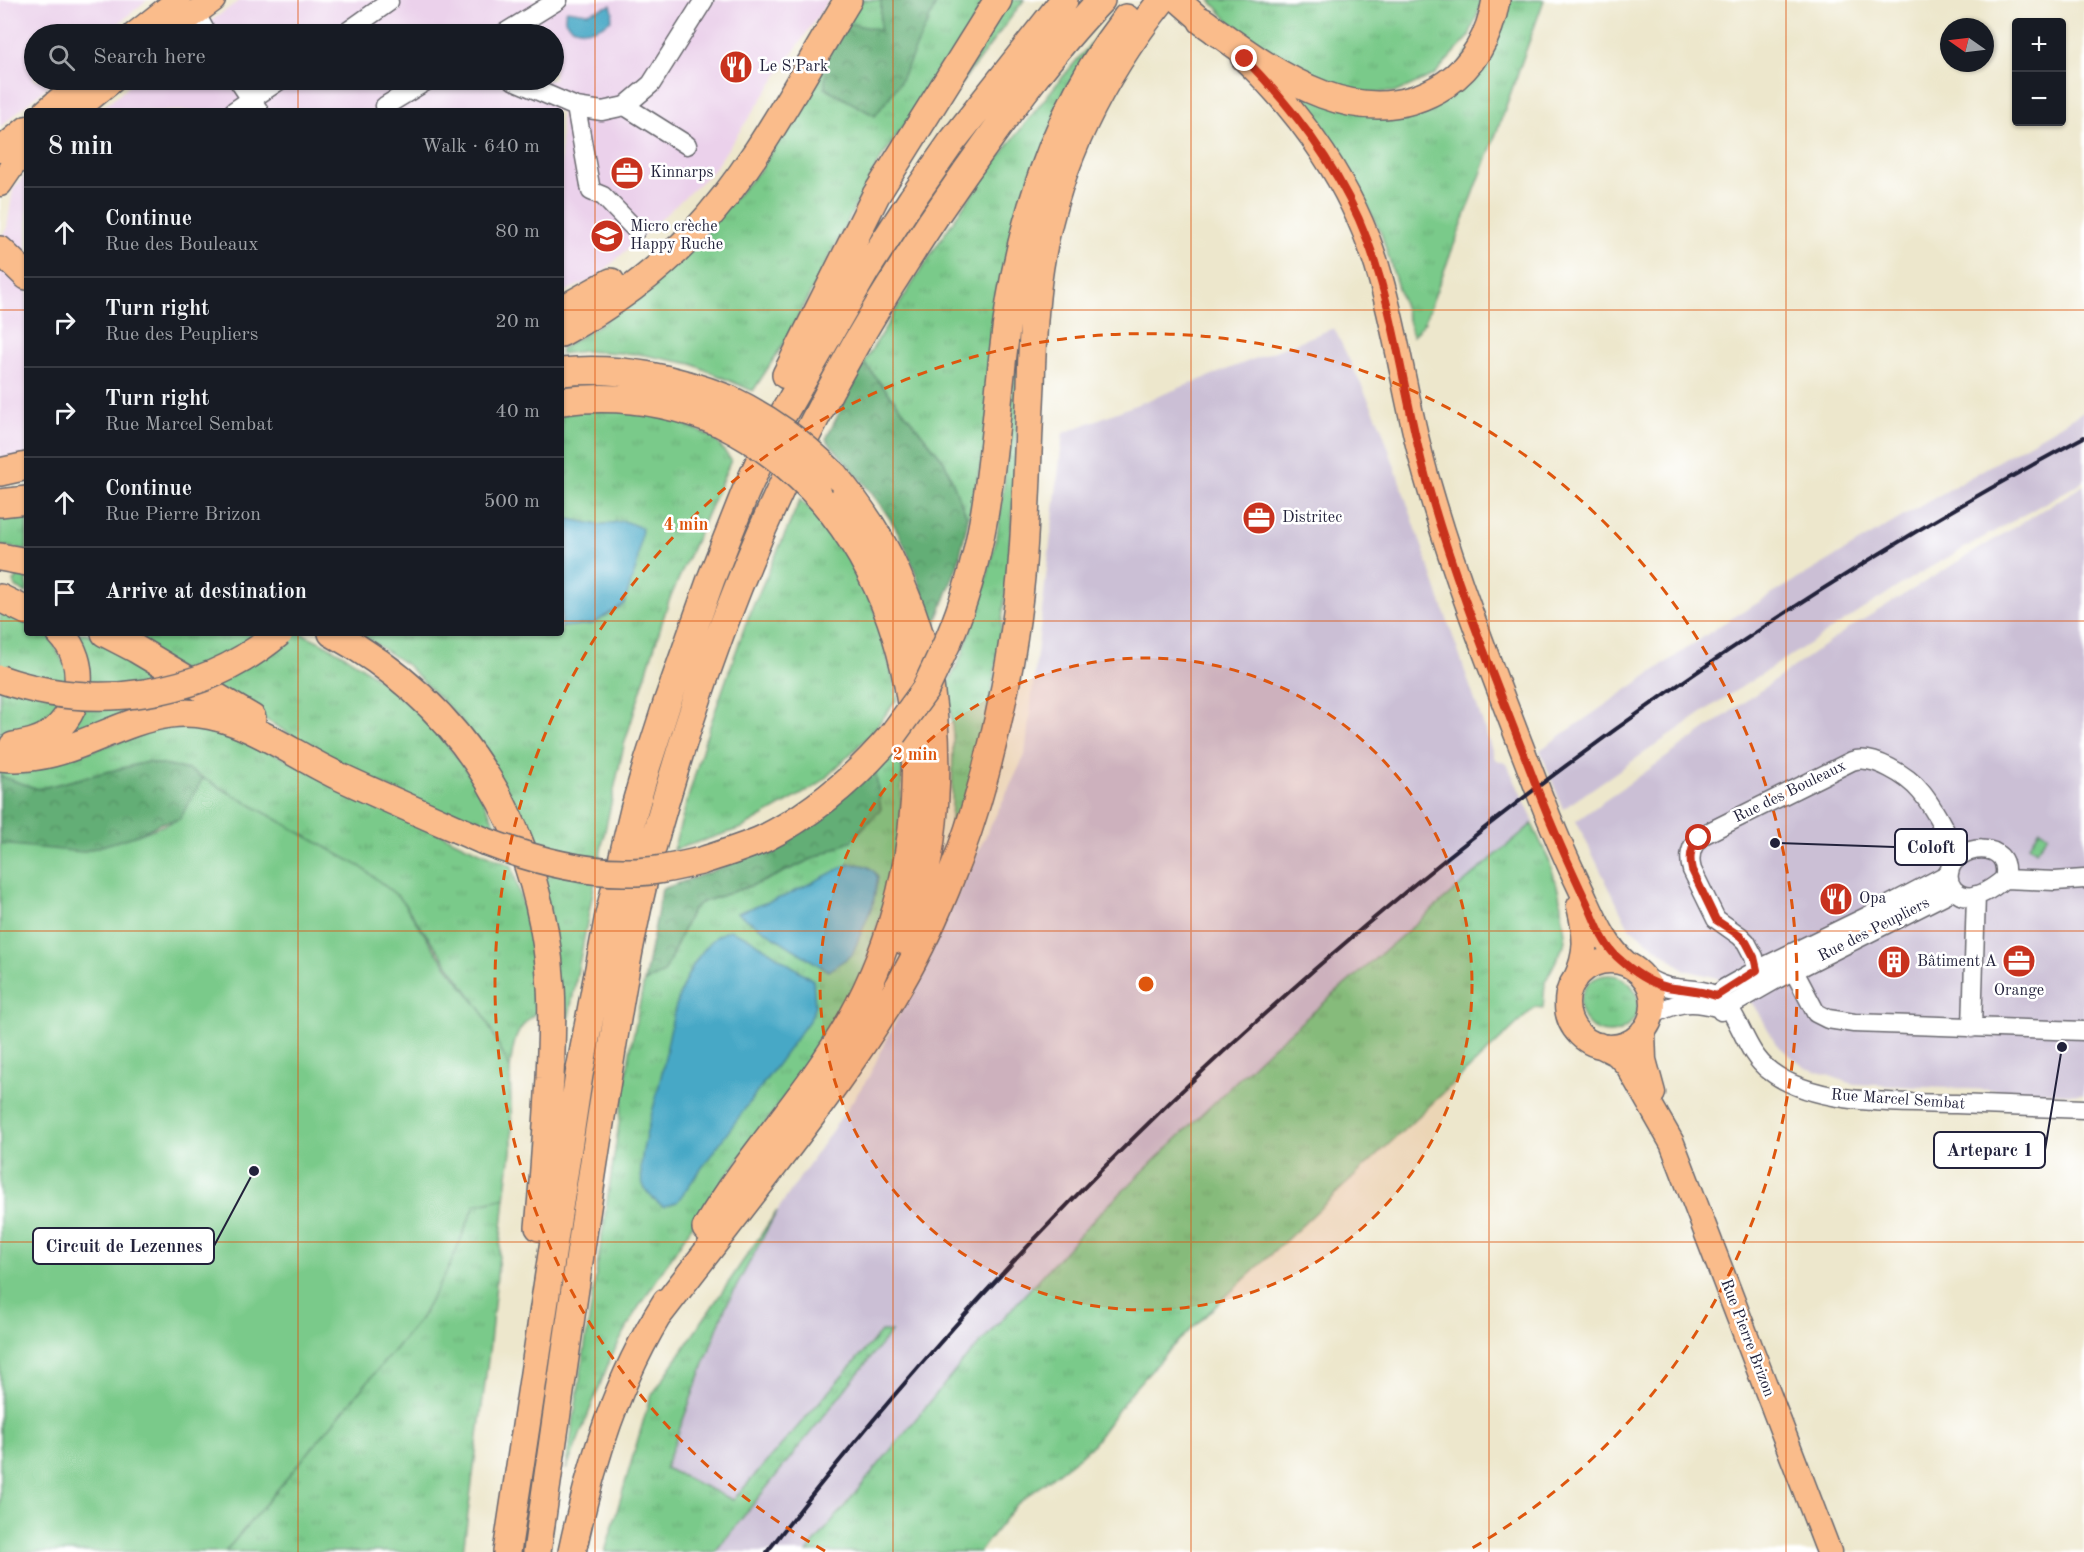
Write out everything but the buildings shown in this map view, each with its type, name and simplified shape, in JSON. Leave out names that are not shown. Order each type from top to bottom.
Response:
[{"type":"highway","points":[[564,331],[617,299],[691,236],[736,182],[783,110],[848,0]]},
{"type":"highway","points":[[647,765],[656,709],[679,632],[722,514],[751,447],[876,195],[998,0]]},
{"type":"highway","points":[[0,757],[31,759],[51,755],[79,746],[135,722],[171,714],[192,713],[228,720],[250,729],[333,773],[484,842],[534,858],[598,871],[654,870],[701,861],[762,839],[804,814],[861,769],[893,734],[925,690],[963,607],[979,548],[987,505],[1009,310],[1023,234],[1034,196],[1047,160],[1074,101],[1095,62],[1139,0]]},
{"type":"highway","points":[[656,1318],[858,1052],[896,992],[948,882],[984,777],[1011,655],[1023,554],[1034,321],[1049,220],[1061,182],[1090,112],[1105,83],[1162,0]]},
{"type":"highway","points":[[1202,21],[1295,83],[1336,98],[1370,105],[1386,105],[1406,102],[1439,88],[1464,70],[1484,41],[1490,27],[1496,0]]},
{"type":"highway","points":[[505,1552],[587,1026],[621,863],[647,765],[667,703],[730,528],[774,430],[866,270],[912,199],[951,143],[1037,34],[1084,2]]},
{"type":"highway","points":[[537,1552],[620,1001],[643,885],[673,775],[713,654],[748,561],[784,481],[806,433],[858,337],[911,251],[1023,93],[1084,2]]},
{"type":"highway","points":[[564,308],[611,282],[669,237],[698,210],[783,110]]},
{"type":"highway","points":[[0,250],[24,273]]},
{"type":"highway","points":[[564,372],[584,370],[640,373],[694,386],[724,411],[744,435],[795,472],[822,500],[857,546],[890,615],[905,668],[914,720],[916,776],[912,822],[902,885],[894,917],[874,971],[850,1020],[815,1076],[731,1189],[695,1246],[630,1367],[602,1436],[589,1476],[572,1552]]},
{"type":"highway","points":[[564,401],[581,398],[628,399],[678,408],[755,411],[791,435],[834,474],[857,503],[878,536],[897,573],[911,609],[926,660],[935,747],[935,791],[930,839],[922,886],[900,955],[856,1033],[724,1215],[656,1318]]},
{"type":"highway","points":[[0,472],[24,467]]},
{"type":"highway","points":[[0,503],[24,500]]},
{"type":"highway","points":[[0,557],[24,561]]},
{"type":"highway","points":[[0,587],[24,596]]},
{"type":"highway","points":[[0,598],[24,610]]},
{"type":"highway","points":[[0,745],[37,741],[49,736],[67,719],[77,697],[79,680],[72,650],[62,636]]},
{"type":"highway","points":[[111,636],[386,797]]},
{"type":"highway","points":[[0,679],[47,693],[70,696],[99,698],[140,694],[188,682],[230,666],[275,636]]},
{"type":"highway","points":[[337,636],[369,654],[413,688],[443,718],[469,749],[495,791],[515,830],[525,855],[542,923],[551,987],[552,1027],[548,1116],[535,1272],[505,1552]]},
{"type":"main road","points":[[1178,0],[1258,73],[1298,119],[1332,168],[1356,212],[1380,278],[1426,477],[1446,543],[1578,901],[1585,940],[1583,960],[1568,996],[1570,1019],[1583,1037],[1599,1045],[1620,1045],[1630,1041],[1646,1024],[1652,997],[1648,985],[1615,955],[1605,940],[1561,850]]},
{"type":"main road","points":[[155,24],[195,4]]},
{"type":"main road","points":[[176,24],[195,4]]},
{"type":"main road","points":[[49,108],[70,90]]},
{"type":"main road","points":[[79,108],[101,90]]},
{"type":"main road","points":[[0,150],[24,130]]},
{"type":"main road","points":[[0,184],[13,165],[24,155]]},
{"type":"main road","points":[[1575,980],[1586,969],[1601,962],[1617,962],[1634,970]]},
{"type":"main road","name":"Rue Pierre Brizon","points":[[1646,1024],[1645,1064],[1662,1124]]},
{"type":"main road","name":"Rue Pierre Brizon","points":[[1599,1045],[1623,1060],[1662,1124],[1684,1173],[1829,1552]]},
{"type":"street","points":[[519,24],[558,0]]},
{"type":"street","points":[[536,90],[576,107],[602,111],[625,106],[651,84],[704,0]]},
{"type":"street","points":[[359,24],[389,3]]},
{"type":"street","points":[[195,4],[203,24]]},
{"type":"street","points":[[245,90],[255,105],[270,90]]},
{"type":"street","points":[[385,108],[412,90]]},
{"type":"street","points":[[625,106],[687,145]]},
{"type":"street","points":[[576,107],[591,191],[603,196],[636,230]]},
{"type":"street","name":"Rue des Bouleaux","points":[[1757,970],[1754,957],[1746,942],[1716,920],[1692,870],[1691,850],[1703,835],[1852,761],[1862,759],[1878,762],[1889,768],[1921,792],[1959,857]]},
{"type":"street","points":[[1974,850],[1994,852],[2003,859],[2006,872],[2004,879],[1992,889],[1976,895],[1964,896],[1951,882],[1951,866],[1959,857],[1974,850]]},
{"type":"street","points":[[2004,879],[2055,881],[2084,879]]},
{"type":"street","name":"Rue des Peupliers","points":[[1719,1004],[1790,963],[1951,882]]},
{"type":"street","points":[[1972,1028],[1976,895]]},
{"type":"street","points":[[1790,963],[1813,1010],[1828,1019],[1854,1023],[2084,1031]]},
{"type":"street","name":"Rue des Peupliers","points":[[1719,1004],[1757,970],[1790,963]]},
{"type":"street","points":[[1634,970],[1663,986],[1700,991],[1719,1004]]},
{"type":"street","points":[[1646,1024],[1675,1004],[1719,1004]]},
{"type":"street","name":"Rue Marcel Sembat","points":[[1719,1004],[1739,1029],[1753,1054],[1770,1071],[1792,1084],[1819,1093],[1846,1098],[1888,1101],[2084,1108]]},
{"type":"shaded area","points":[[0,0],[147,0],[118,24],[24,24],[24,90],[43,90],[0,127]]},
{"type":"shaded area","points":[[240,0],[829,0],[712,172],[596,278],[564,292],[564,108],[103,108],[124,90],[564,90],[564,24],[207,24]]},
{"type":"shaded area","points":[[24,176],[24,456],[0,460],[0,238],[7,228],[13,189]]},
{"type":"shaded area","points":[[1334,328],[1380,424],[1495,759],[1507,764],[1534,822],[1262,1056],[1096,1217],[844,1505],[807,1552],[715,1552],[891,1333],[880,1332],[733,1500],[664,1468],[725,1308],[777,1211],[868,1078],[1025,755],[1063,433]]},
{"type":"shaded area","points":[[2084,411],[2084,481],[1913,577],[1715,704],[1563,809],[1540,750],[1722,624]]},
{"type":"shaded area","points":[[2084,485],[2084,1094],[1853,1084],[1804,1067],[1776,1044],[1758,1011],[1730,984],[1714,977],[1685,970],[1628,926],[1576,821],[1846,630]]},
{"type":"green space","points":[[862,0],[986,0],[951,58],[878,163],[786,340],[753,391],[692,364],[639,354],[584,351],[564,354],[564,347],[602,323],[682,257],[761,169],[826,55]]},
{"type":"green space","points":[[881,0],[938,0],[899,84],[875,116],[825,88],[826,55],[847,23],[880,30]]},
{"type":"green space","points":[[1008,0],[1024,0],[960,85]]},
{"type":"green space","points":[[1210,0],[1481,0],[1468,38],[1434,75],[1396,92],[1355,93],[1312,77],[1270,54],[1227,19]]},
{"type":"green space","points":[[1506,0],[1544,0],[1425,321],[1413,336],[1381,233],[1335,143],[1300,95],[1427,107]]},
{"type":"green space","points":[[1108,24],[1067,91],[968,520],[944,461],[864,363],[949,227],[980,183],[1042,102]]},
{"type":"green space","points":[[1023,301],[1012,515],[1002,621],[982,742],[949,850],[953,736],[948,684],[963,652],[982,597],[997,536]]},
{"type":"green space","points":[[864,363],[944,461],[968,520],[958,564],[935,625],[899,534],[874,496],[826,439]]},
{"type":"green space","points":[[609,406],[672,418],[714,438],[731,460],[668,603],[624,745],[564,1042],[509,793],[460,719],[407,665],[364,636],[564,636],[564,627],[593,624],[624,521],[599,525],[569,519],[564,524],[564,411]]},
{"type":"green space","points":[[800,500],[828,525],[857,571],[877,615],[898,698],[871,734],[818,785],[742,828],[673,850],[705,740],[747,620]]},
{"type":"green space","points":[[24,515],[24,550],[0,546],[0,519]]},
{"type":"green space","points":[[17,575],[24,576],[24,592],[15,587],[13,581],[17,579]]},
{"type":"green space","points":[[0,606],[24,618],[24,636],[50,636],[71,677],[56,720],[5,740],[0,739]]},
{"type":"green space","points":[[75,636],[92,636],[138,658],[225,708],[62,735]]},
{"type":"green space","points":[[120,636],[308,636],[323,643],[384,683],[438,734],[468,772],[503,840],[379,783],[308,745]]},
{"type":"green space","points":[[177,723],[226,730],[512,866],[531,937],[537,1012],[524,1024],[516,1037],[510,1069],[481,1010],[400,898],[361,867],[189,770],[147,762],[38,789],[0,776],[0,766],[84,753]]},
{"type":"green space","points":[[903,740],[900,849],[864,971],[832,1032],[707,1203],[638,1308],[611,1357],[566,1470],[630,1052],[644,982],[664,973],[692,910],[700,903],[762,882],[851,841],[875,769]]},
{"type":"green space","points":[[147,762],[189,770],[203,778],[180,819],[161,823],[135,836],[82,852],[0,844],[0,776],[38,789]]},
{"type":"green space","points":[[875,769],[881,809],[851,841],[762,882],[700,903],[692,910],[664,973],[644,982],[662,889],[710,872],[775,844]]},
{"type":"green space","points":[[203,778],[361,867],[400,898],[437,953],[481,1010],[510,1069],[512,1144],[505,1198],[475,1205],[450,1265],[420,1319],[225,1552],[0,1552],[0,844],[82,852],[135,836],[180,819]]},
{"type":"green space","points":[[1532,824],[1549,860],[1559,893],[1566,941],[1545,982],[1543,1008],[1535,1007],[1170,1349],[1132,1391],[1090,1448],[1016,1505],[979,1552],[807,1552],[960,1365],[1096,1217],[1262,1056]]},
{"type":"green space","points":[[2040,829],[2048,835],[2036,851],[2029,845]]},
{"type":"green space","points":[[1609,975],[1625,980],[1633,988],[1638,1004],[1633,1020],[1625,1028],[1609,1033],[1593,1028],[1585,1020],[1580,1004],[1585,988],[1593,980]]},
{"type":"green space","points":[[505,1198],[489,1352],[463,1552],[225,1552],[420,1319],[450,1265],[475,1205]]},
{"type":"green space","points":[[777,1211],[725,1308],[665,1468],[733,1500],[881,1332],[891,1332],[715,1552],[605,1552],[650,1398]]},
{"type":"water","points":[[611,5],[613,12],[611,20],[597,28],[578,29],[565,21],[567,10],[588,13]]},
{"type":"water","points":[[569,519],[599,525],[624,521],[642,528],[637,565],[624,604],[593,624],[564,627],[564,524]]},
{"type":"water","points":[[849,864],[866,866],[878,877],[873,904],[852,955],[828,971],[737,913],[785,896]]},
{"type":"water","points":[[730,930],[751,939],[813,980],[815,1005],[811,1018],[677,1202],[664,1207],[652,1198],[643,1186],[641,1164],[673,1017],[683,986],[699,956],[716,937]]},
{"type":"railway","points":[[767,1552],[904,1384],[1050,1223],[1204,1069],[1366,925],[1535,789],[1712,662],[1895,544],[2084,437]]},
{"type":"place","name":"Le S'Park","points":[[736,67]]},
{"type":"place","name":"Kinnarps","points":[[627,173]]},
{"type":"place","name":"Micro crèche Happy Ruche","points":[[607,236]]},
{"type":"place","name":"Distritec","points":[[1259,518]]},
{"type":"place","name":"Coloft","points":[[1775,843]]},
{"type":"place","name":"Opa","points":[[1836,899]]},
{"type":"place","name":"Orange","points":[[2019,961]]},
{"type":"place","name":"Bâtiment A","points":[[1894,962]]},
{"type":"place","name":"Arteparc 1","points":[[2062,1047]]},
{"type":"place","name":"Circuit de Lezennes","points":[[254,1171]]},
{"type":"route","points":[[1245,59],[1298,119],[1317,145],[1345,190],[1367,239],[1392,323],[1426,477],[1452,563],[1556,838],[1599,929],[1615,955],[1649,980],[1663,986],[1700,991],[1716,996],[1725,988],[1757,970],[1751,949],[1746,942],[1716,920],[1692,870],[1691,850],[1699,838]]}]
